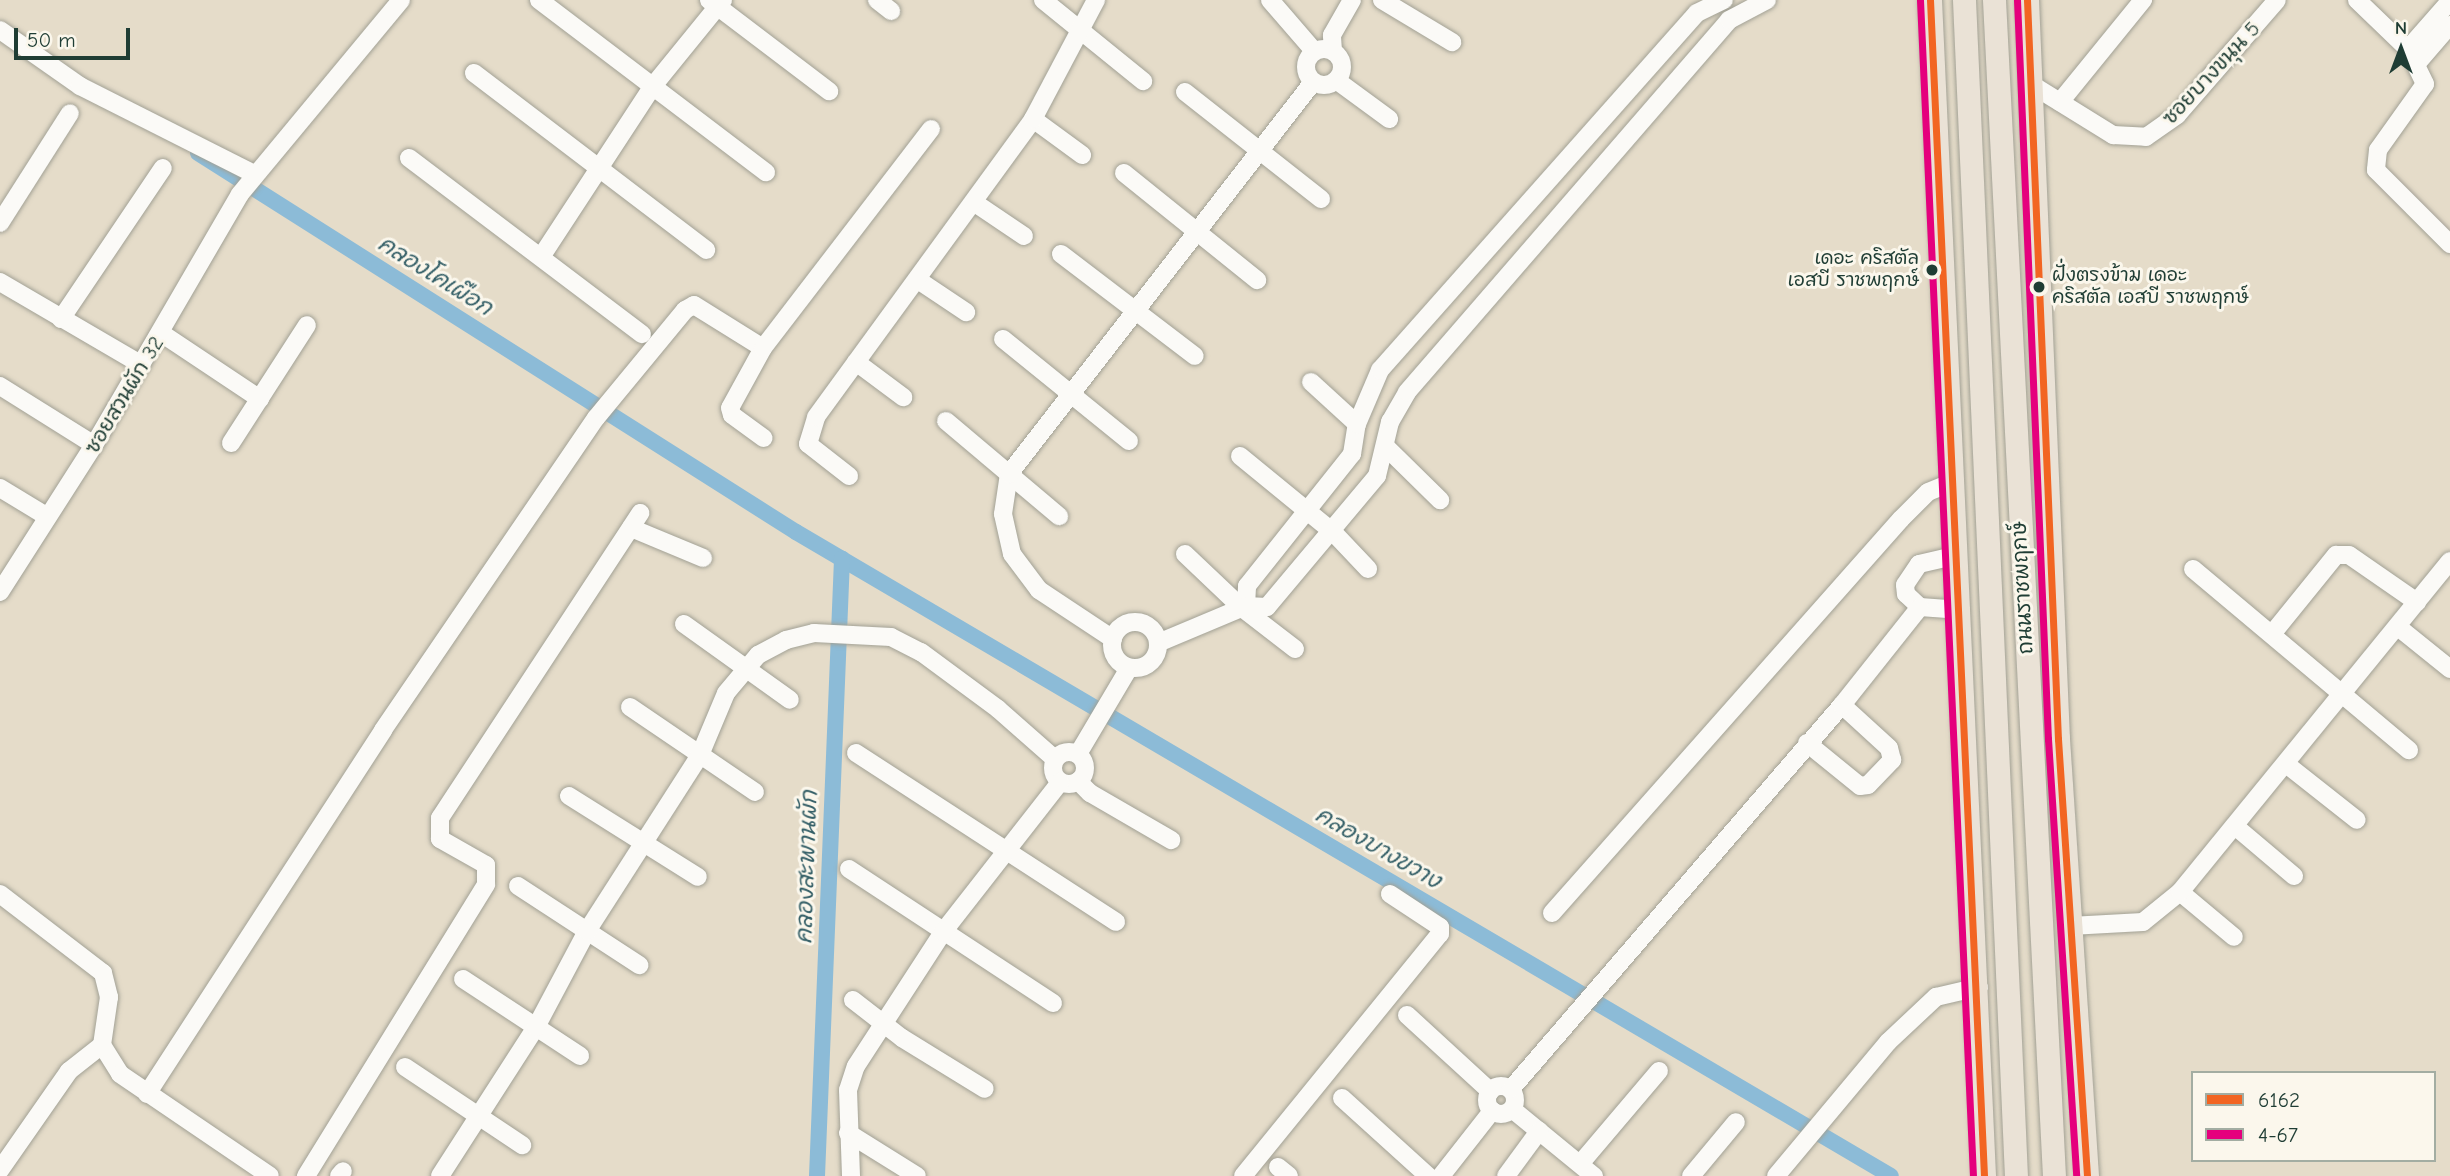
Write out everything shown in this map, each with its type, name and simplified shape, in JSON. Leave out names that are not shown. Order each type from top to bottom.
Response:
[{"type":"main road","points":[[1930,0],[1979,987],[1984,1176]]},
{"type":"main road","name":"ถนนราชพฤกษ์","points":[[1964,0],[2000,940],[2016,1176]]},
{"type":"main road","name":"ถนนราชพฤกษ์","points":[[1994,0],[2054,1176]]},
{"type":"main road","points":[[2027,0],[2058,739],[2087,1176]]},
{"type":"main road","points":[[2023,602],[2058,739]]},
{"type":"main road","points":[[2042,674],[2069,1176]]},
{"type":"main road","points":[[1971,822],[1987,872],[2000,940],[2000,1176]]},
{"type":"street","name":"ซอยสวนผัก 32","points":[[0,592],[46,516],[94,445],[248,182],[401,0]]},
{"type":"street","points":[[539,0],[766,172]]},
{"type":"street","points":[[1043,0],[1143,81]]},
{"type":"street","points":[[849,476],[814,452],[808,444],[808,432],[1033,119],[1082,32],[1096,0]]},
{"type":"street","points":[[1270,0],[1314,51],[1333,51]]},
{"type":"street","points":[[1313,82],[1328,85],[1336,80],[1342,65],[1333,51],[1332,35],[1352,0]]},
{"type":"street","points":[[1382,0],[1452,42]]},
{"type":"street","points":[[1244,607],[1247,586],[1352,454],[1357,424],[1380,370],[1696,13],[1724,0]]},
{"type":"street","points":[[1158,643],[1244,607],[1267,607],[1333,532],[1377,476],[1390,422],[1407,392],[1729,20],[1767,0]]},
{"type":"street","points":[[2060,102],[2143,0]]},
{"type":"street","name":"ซอยบางขนุน 5","points":[[2029,83],[2113,135],[2146,137],[2177,115],[2277,0]]},
{"type":"street","points":[[2357,0],[2413,56],[2425,84],[2378,150],[2376,170],[2450,244]]},
{"type":"street","points":[[2413,56],[2450,1]]},
{"type":"street","points":[[541,257],[653,86],[717,2],[829,91]]},
{"type":"street","points":[[2413,56],[2450,25]]},
{"type":"street","points":[[0,30],[80,86],[248,182]]},
{"type":"street","points":[[1313,82],[1305,66],[1314,51]]},
{"type":"street","points":[[474,73],[706,250]]},
{"type":"street","points":[[1336,80],[1389,119]]},
{"type":"street","points":[[1129,668],[1117,660],[1113,639],[1039,590],[1012,554],[1003,514],[1009,474],[1075,394],[1313,82]]},
{"type":"street","points":[[1185,92],[1321,199]]},
{"type":"street","points":[[0,223],[70,113]]},
{"type":"street","points":[[1033,119],[1082,155]]},
{"type":"street","points":[[764,438],[732,415],[730,408],[763,348],[931,128]]},
{"type":"street","points":[[410,158],[642,334]]},
{"type":"street","points":[[61,319],[163,168]]},
{"type":"street","points":[[1124,173],[1257,280]]},
{"type":"street","points":[[975,203],[1024,236]]},
{"type":"street","points":[[1519,210],[1545,230]]},
{"type":"street","points":[[1061,254],[1195,356]]},
{"type":"street","points":[[918,279],[966,312]]},
{"type":"street","points":[[0,282],[142,365]]},
{"type":"street","points":[[147,1094],[383,730],[596,418],[685,310],[694,305],[763,348]]},
{"type":"street","points":[[231,443],[307,325]]},
{"type":"street","points":[[161,333],[260,399]]},
{"type":"street","points":[[1003,339],[1075,394],[1129,441]]},
{"type":"street","points":[[856,362],[903,397]]},
{"type":"street","points":[[1311,382],[1357,424]]},
{"type":"street","points":[[0,386],[94,445]]},
{"type":"street","points":[[946,421],[1059,516]]},
{"type":"street","points":[[1386,447],[1440,500]]},
{"type":"street","points":[[1240,456],[1333,532],[1368,569]]},
{"type":"street","points":[[1552,913],[1901,519],[1928,492],[1955,481]]},
{"type":"street","points":[[0,488],[46,516]]},
{"type":"street","points":[[306,1176],[486,884],[486,865],[440,839],[440,818],[635,521],[703,558]]},
{"type":"street","points":[[1185,554],[1295,649]]},
{"type":"street","points":[[2272,634],[2336,555],[2343,554],[2417,602]]},
{"type":"street","points":[[1958,555],[1929,560],[1907,578],[1906,594],[1920,607],[1961,610]]},
{"type":"street","points":[[2070,926],[2143,922],[2180,892],[2236,827],[2450,561]]},
{"type":"street","points":[[2193,569],[2345,693],[2409,750]]},
{"type":"street","points":[[1511,1089],[1842,705],[1920,607]]},
{"type":"street","points":[[1078,754],[1129,668],[1151,663],[1158,643],[1151,628],[1137,622],[1122,627],[1113,639]]},
{"type":"street","points":[[684,624],[790,700]]},
{"type":"street","points":[[2398,627],[2450,669]]},
{"type":"street","points":[[440,1176],[536,1027],[587,932],[700,755],[726,693],[746,666],[786,640],[814,633],[858,632],[891,637],[921,652],[998,709],[1055,759]]},
{"type":"street","points":[[1807,743],[1860,786],[1868,785],[1892,760],[1889,748],[1842,705]]},
{"type":"street","points":[[631,707],[755,792]]},
{"type":"street","points":[[1060,782],[1053,772],[1055,759],[1065,752],[1078,754]]},
{"type":"street","points":[[856,753],[1002,851],[1116,922]]},
{"type":"street","points":[[1078,754],[1085,771],[1078,781]]},
{"type":"street","points":[[2286,764],[2357,820]]},
{"type":"street","points":[[850,1176],[848,1090],[856,1066],[886,1024],[943,933],[1002,851],[1060,782],[1078,781],[1090,793],[1171,840]]},
{"type":"street","points":[[569,796],[698,877]]},
{"type":"street","points":[[2236,827],[2294,876]]},
{"type":"street","points":[[849,869],[1053,1003]]},
{"type":"street","points":[[518,886],[639,965]]},
{"type":"street","points":[[2180,892],[2234,937]]},
{"type":"street","points":[[0,894],[92,960],[103,973],[108,997],[102,1045],[120,1074],[270,1176]]},
{"type":"street","points":[[1243,1176],[1440,934],[1440,927],[1390,894]]},
{"type":"street","points":[[463,979],[580,1056]]},
{"type":"street","points":[[1776,1176],[1888,1042],[1936,997],[1979,987]]},
{"type":"street","points":[[853,1000],[985,1089]]},
{"type":"street","points":[[1407,1014],[1490,1091]]},
{"type":"street","points":[[0,1170],[69,1071],[102,1045]]},
{"type":"street","points":[[405,1067],[522,1145]]},
{"type":"street","points":[[1580,1164],[1659,1071]]},
{"type":"street","points":[[1500,1086],[1511,1089],[1516,1099],[1512,1109],[1503,1114],[1492,1111],[1487,1101],[1490,1091],[1500,1086]]},
{"type":"street","points":[[1342,1098],[1428,1176]]},
{"type":"street","points":[[1512,1109],[1594,1176]]},
{"type":"street","points":[[1441,1176],[1492,1111]]},
{"type":"street","points":[[1691,1176],[1736,1122]]},
{"type":"street","points":[[1506,1176],[1539,1131]]},
{"type":"street","points":[[848,1133],[917,1176]]},
{"type":"waterway","name":"คลองบางขวาง","points":[[198,153],[796,532],[1891,1176]]},
{"type":"waterway","name":"คลองสะพานผัก","points":[[817,1176],[842,559]]},
{"type":"transit line","name":"4-67","points":[[1920,0],[1973,1176]]},
{"type":"transit line","name":"6162","points":[[1930,0],[1984,1176]]},
{"type":"transit line","name":"4-67","points":[[2017,0],[2048,739],[2076,1176]]},
{"type":"transit line","name":"6162","points":[[2027,0],[2058,739],[2087,1176]]},
{"type":"place","name":"เดอะ คริสตัล เอสบี ราชพฤกษ์","points":[[1932,270]]},
{"type":"place","name":"ฝั่งตรงข้าม เดอะ คริสตัล เอสบี ราชพฤกษ์","points":[[2039,287]]},
{"type":"water label","name":"คลองโคเผือก","points":[[435,276]]}]
